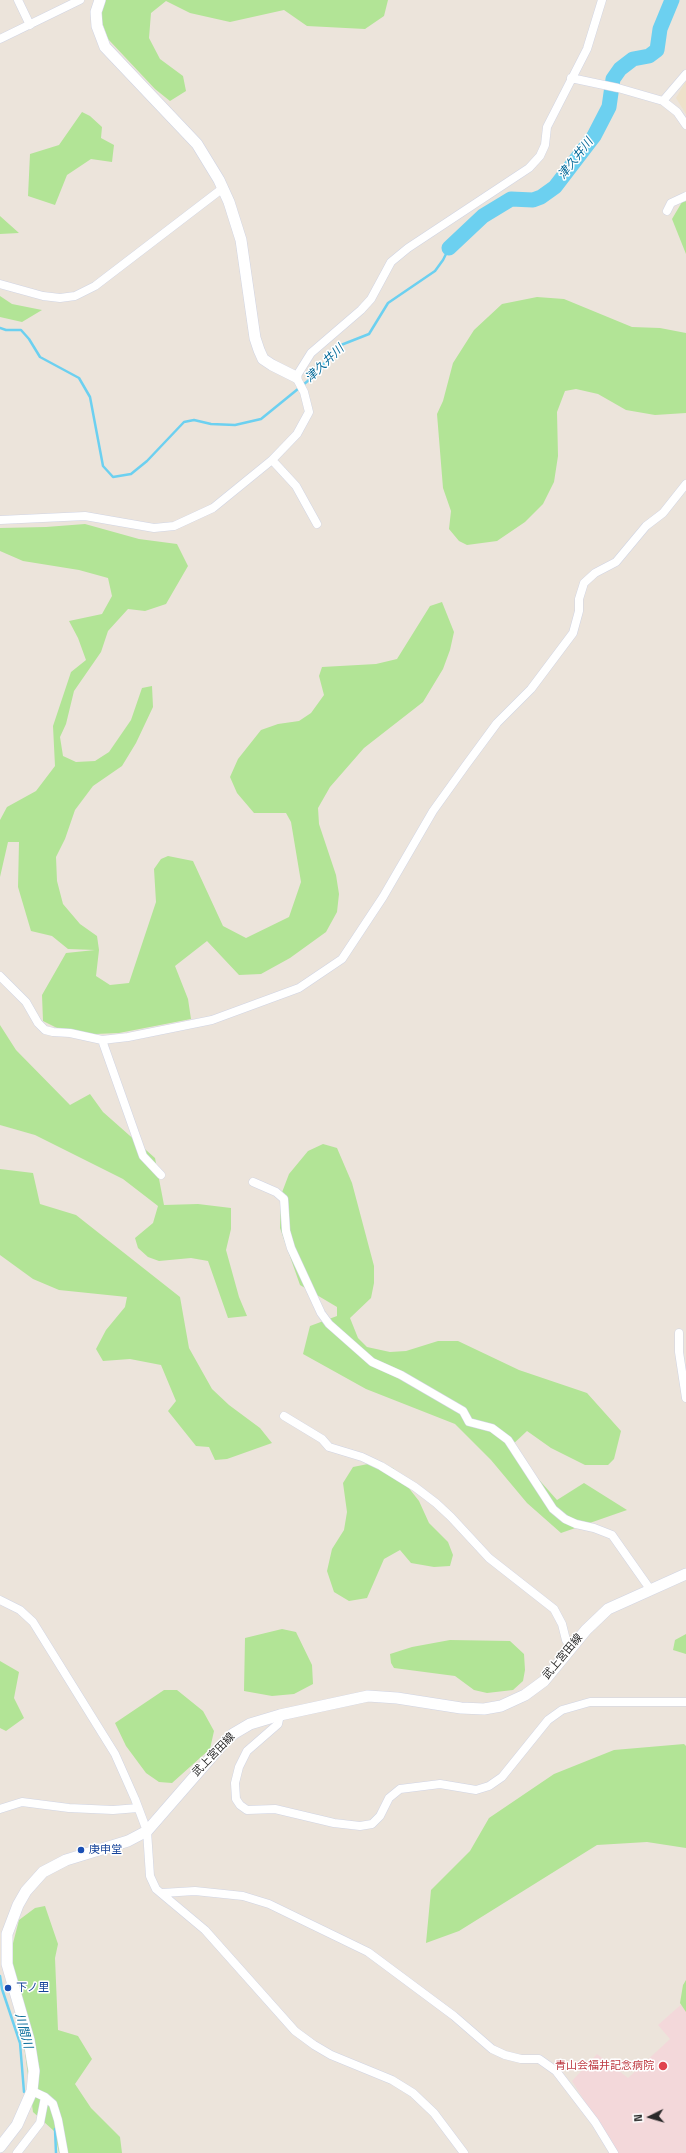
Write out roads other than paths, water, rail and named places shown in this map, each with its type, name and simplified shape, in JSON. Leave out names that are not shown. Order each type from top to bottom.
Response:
[{"type":"main road","points":[[100,0],[96,12],[97,26],[99,37],[105,47],[197,144],[223,188],[236,219],[241,240],[258,350],[263,359],[296,377]]},
{"type":"main road","name":"武上宮田線","points":[[0,2147],[17,2125],[32,2091],[34,2071],[29,2040],[7,1964],[3,1933],[26,1891],[43,1872],[66,1860],[128,1841],[146,1831],[233,1734],[255,1722],[280,1715],[368,1696],[397,1698],[461,1708],[501,1706],[524,1696],[544,1681],[593,1623],[608,1609],[686,1574]]},
{"type":"street","points":[[18,0],[30,25]]},
{"type":"street","points":[[0,39],[80,0]]},
{"type":"street","points":[[0,520],[85,516],[154,528],[174,526],[213,508],[272,460],[297,434],[309,412],[304,392],[296,377],[310,353],[361,310],[370,299],[391,262],[408,248],[529,168],[540,156],[545,145],[547,127],[587,49],[602,0]]},
{"type":"street","points":[[663,101],[686,74]]},
{"type":"street","points":[[571,78],[618,88],[663,101],[677,112],[686,125]]},
{"type":"street","points":[[0,284],[47,296],[67,297],[80,294],[95,286],[223,188]]},
{"type":"street","points":[[667,212],[671,203],[686,196]]},
{"type":"street","points":[[272,460],[296,486],[318,524]]},
{"type":"street","points":[[0,976],[26,1002],[38,1023],[45,1030],[70,1033],[102,1040],[164,1031],[219,1017],[299,988],[342,959],[351,948],[383,897],[433,812],[462,770],[497,724],[523,699],[574,633],[579,611],[579,599],[584,582],[595,573],[616,562],[646,526],[663,513],[686,484]]},
{"type":"street","points":[[102,1040],[143,1156],[161,1175]]},
{"type":"street","points":[[253,1182],[276,1192],[284,1199],[286,1231],[291,1248],[305,1281],[328,1323],[372,1362],[401,1375],[463,1411],[469,1422],[492,1428],[508,1440],[553,1509],[565,1519],[576,1524],[594,1528],[612,1535],[650,1589]]},
{"type":"street","points":[[679,1332],[679,1352],[686,1398]]},
{"type":"street","points":[[284,1416],[322,1439],[329,1447],[362,1457],[381,1466],[415,1486],[436,1503],[489,1558],[554,1609],[562,1624],[566,1640],[572,1648]]},
{"type":"street","points":[[0,1600],[20,1610],[33,1622],[115,1754],[146,1831],[150,1876],[156,1889],[205,1930],[295,2031],[331,2055],[392,2080],[413,2093],[434,2113],[464,2153]]},
{"type":"street","points":[[280,1715],[278,1724],[247,1751],[239,1766],[235,1783],[236,1799],[240,1805],[247,1810],[275,1809],[334,1823],[360,1826],[372,1824],[380,1816],[389,1798],[400,1790],[440,1784],[476,1790],[489,1786],[502,1777],[548,1720],[562,1710],[590,1702],[686,1702]]},
{"type":"street","points":[[0,1809],[22,1802],[98,1810],[138,1808]]},
{"type":"street","points":[[162,1893],[195,1891],[243,1896],[269,1904],[368,1952],[454,2016],[492,2049],[505,2056],[521,2060],[539,2059],[556,2071],[595,2122],[614,2153]]},
{"type":"street","points":[[32,2091],[45,2097],[53,2104],[58,2120],[64,2153]]},
{"type":"street","points":[[17,2153],[40,2122],[45,2097]]},
{"type":"waterway","name":"津久井川","points":[[449,248],[483,216],[511,199],[533,200],[541,197],[555,187],[594,136],[609,107],[613,79],[620,69],[633,59],[649,56],[657,50],[660,29],[672,0]]},
{"type":"waterway","name":"津久井川","points":[[0,328],[6,330],[21,330],[29,339],[40,357],[79,378],[90,397],[103,466],[113,477],[131,474],[147,461],[184,422],[194,420],[211,424],[235,425],[261,419],[309,380],[341,345],[369,334],[388,303],[435,271],[449,248]]},
{"type":"waterway","name":"川間川","points":[[0,1976],[2,1989],[20,2043],[24,2092]]},
{"type":"waterway","name":"川間川","points":[[55,2129],[56,2153]]},
{"type":"place","name":"庚申堂","points":[[81,1850]]},
{"type":"place","name":"下ノ里","points":[[8,1988]]},
{"type":"place","name":"青山会福井記念病院","points":[[663,2066]]}]
